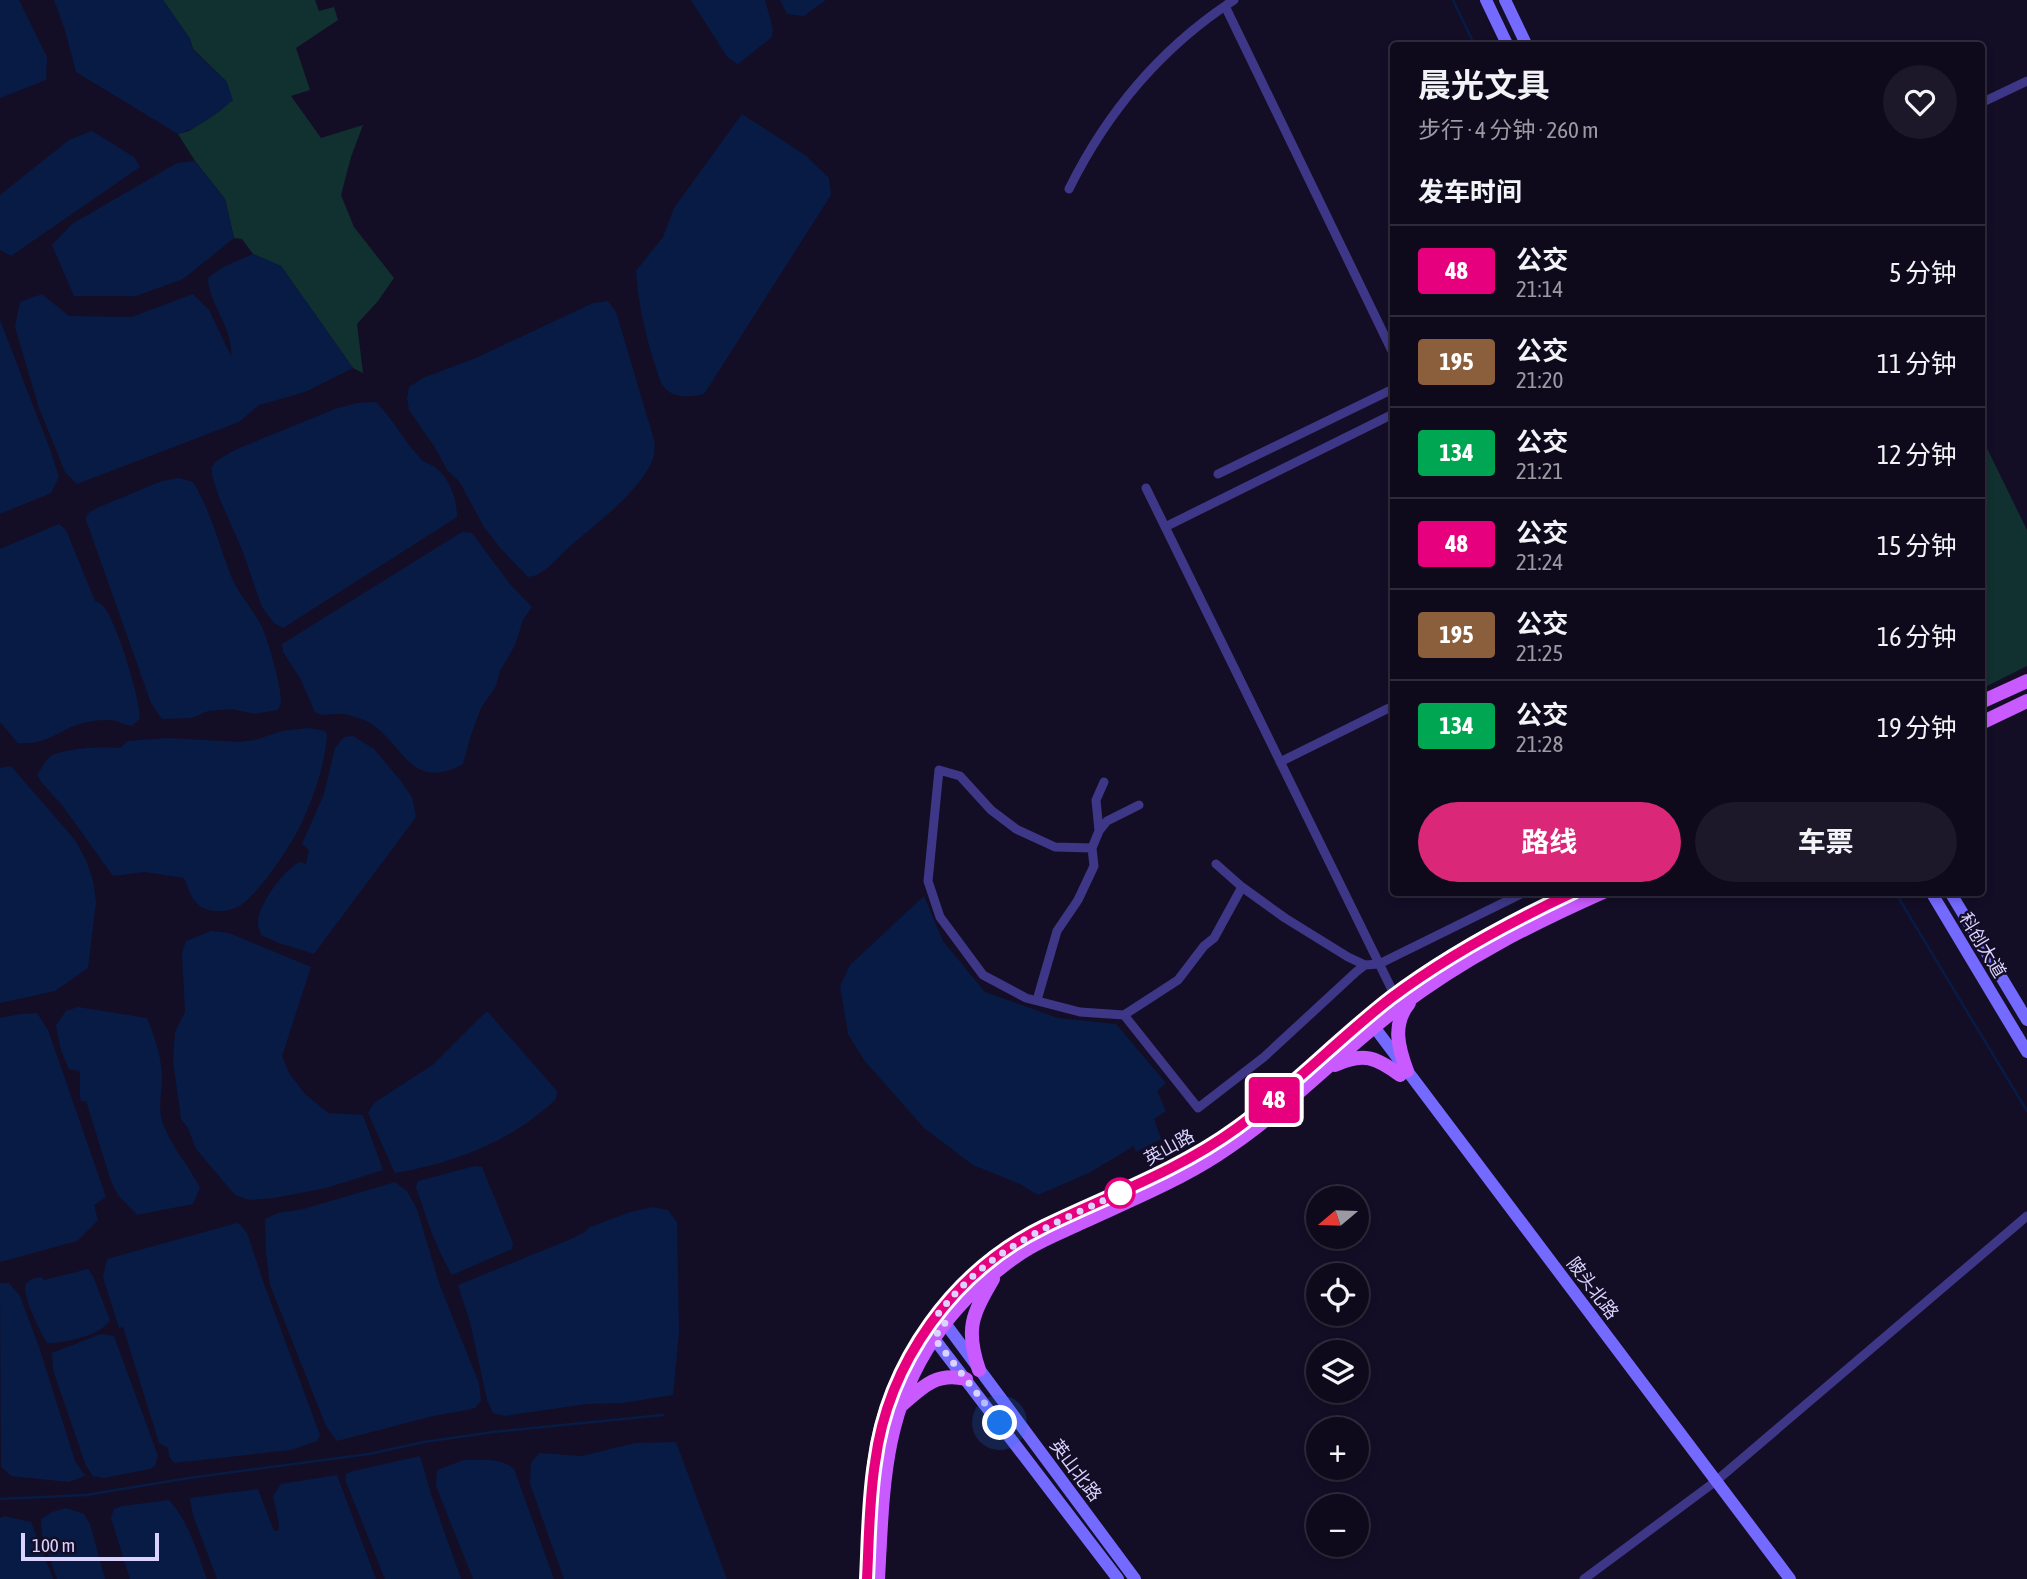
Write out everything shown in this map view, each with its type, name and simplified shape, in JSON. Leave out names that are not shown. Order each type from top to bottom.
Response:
[{"type":"main road","points":[[1486,0],[1506,42]]},
{"type":"main road","points":[[1505,0],[1525,42]]},
{"type":"main road","points":[[1985,700],[2027,681]]},
{"type":"main road","points":[[1985,721],[2027,701]]},
{"type":"main road","name":"英山路","points":[[941,1319],[999,1268],[1023,1252],[1171,1181],[1215,1156],[1263,1123],[1322,1073],[1395,996],[1476,941],[1565,896]]},
{"type":"main road","name":"英山路","points":[[867,1579],[875,1462],[880,1432],[889,1404],[900,1376],[970,1279],[1017,1242],[1166,1171],[1233,1131],[1368,1025],[1490,946],[1594,896]]},
{"type":"main road","name":"科创大道","points":[[1933,896],[2027,1052]]},
{"type":"main road","name":"科创大道","points":[[1952,896],[2027,1020]]},
{"type":"main road","points":[[1404,1073],[1398,1028],[1406,1008],[1419,992]]},
{"type":"main road","name":"陂头北路","points":[[1368,1025],[1713,1483],[1790,1579]]},
{"type":"main road","points":[[1322,1073],[1346,1060],[1365,1057],[1404,1073]]},
{"type":"main road","points":[[979,1370],[971,1341],[971,1327],[979,1303],[999,1268]]},
{"type":"main road","name":"英山北路","points":[[941,1319],[1135,1579]]},
{"type":"main road","name":"英山路","points":[[878,1579],[886,1464],[899,1407],[931,1333]]},
{"type":"main road","name":"英山北路","points":[[931,1333],[1118,1579]]},
{"type":"main road","points":[[899,1407],[931,1381],[948,1377],[966,1379]]},
{"type":"main road","name":"陂头北路","points":[[1713,1483],[1780,1579]]},
{"type":"street","points":[[1069,189],[1105,125],[1135,87],[1186,36],[1234,0]]},
{"type":"street","points":[[1225,6],[1390,348]]},
{"type":"street","points":[[1985,101],[2027,80]]},
{"type":"street","points":[[1218,474],[1390,390]]},
{"type":"street","points":[[1165,527],[1390,415]]},
{"type":"street","points":[[1146,488],[1395,996]]},
{"type":"street","points":[[1280,762],[1390,707]]},
{"type":"street","points":[[1092,848],[1055,848],[1016,829],[991,810],[960,776],[939,770],[928,881],[940,917],[983,975],[1026,998],[1080,1012],[1124,1015],[1178,980],[1204,946],[1214,938],[1242,887]]},
{"type":"street","points":[[1099,831],[1097,800],[1104,782]]},
{"type":"street","points":[[1037,1000],[1057,931],[1078,900],[1094,866],[1092,848],[1099,831],[1107,821],[1139,805]]},
{"type":"street","points":[[1216,864],[1285,918],[1348,957],[1366,965],[1379,964],[1517,896]]},
{"type":"street","points":[[1124,1015],[1198,1108],[1264,1057],[1366,965]]},
{"type":"street","points":[[1584,1579],[1713,1483],[2027,1216]]},
{"type":"green space","points":[[163,0],[315,0],[319,11],[334,7],[338,20],[296,48],[310,90],[291,96],[321,138],[363,125],[341,195],[354,227],[394,278],[357,324],[363,373],[353,368],[281,266],[253,254],[242,239],[234,238],[225,199],[178,134],[189,131],[221,110],[227,82],[193,49],[190,39]]},
{"type":"green space","points":[[1985,444],[2027,530],[2027,666],[1985,687]]},
{"type":"water","points":[[0,0],[19,0],[47,57],[46,80],[0,98]]},
{"type":"water","points":[[54,0],[163,0],[190,39],[193,50],[227,82],[233,100],[207,120],[178,134],[76,72]]},
{"type":"water","points":[[691,0],[765,0],[773,29],[772,37],[738,64],[728,58]]},
{"type":"water","points":[[780,0],[826,0],[804,16],[787,14]]},
{"type":"water","points":[[742,114],[805,155],[829,178],[831,195],[704,394],[672,394],[664,387],[658,375],[642,317],[636,271],[663,237],[674,208]]},
{"type":"water","points":[[92,131],[134,157],[140,167],[11,256],[0,250],[0,195],[69,140]]},
{"type":"water","points":[[195,161],[225,199],[234,238],[183,279],[136,296],[74,296],[52,245],[72,224],[177,163]]},
{"type":"water","points":[[253,254],[281,266],[353,368],[305,392],[259,405],[239,422],[77,484],[65,472],[39,408],[15,327],[20,302],[42,294],[69,316],[132,317],[193,294],[209,310],[231,356],[229,336],[212,298],[208,278],[223,267]]},
{"type":"water","points":[[608,301],[616,312],[655,443],[654,457],[638,484],[615,508],[545,570],[528,577],[484,527],[459,481],[447,470],[409,410],[409,387],[423,378],[476,358],[593,303]]},
{"type":"water","points":[[0,320],[59,477],[51,493],[0,514]]},
{"type":"water","points":[[376,402],[421,459],[445,477],[454,497],[457,517],[283,628],[274,623],[262,607],[243,552],[219,497],[212,467],[216,461],[237,449],[335,409],[357,403]]},
{"type":"water","points":[[179,478],[193,482],[210,516],[231,576],[262,627],[279,685],[281,700],[278,710],[254,714],[232,709],[208,711],[192,718],[162,719],[151,703],[86,520],[87,514],[97,508],[162,481]]},
{"type":"water","points":[[59,524],[66,530],[95,601],[104,607],[115,628],[132,679],[140,719],[132,726],[111,720],[87,722],[40,741],[18,743],[0,722],[0,549]]},
{"type":"water","points":[[462,532],[472,533],[510,584],[532,607],[523,620],[496,686],[481,708],[463,764],[431,773],[409,762],[368,722],[348,715],[323,715],[315,712],[300,678],[283,652],[282,644]]},
{"type":"water","points":[[309,728],[327,734],[319,779],[302,822],[284,854],[258,889],[241,905],[226,911],[209,910],[200,906],[192,897],[184,878],[145,872],[113,876],[37,775],[51,756],[75,749],[120,748],[128,741],[167,738],[239,742],[282,731]]},
{"type":"water","points":[[353,736],[374,749],[400,780],[412,797],[416,817],[314,954],[261,935],[259,916],[280,879],[300,862],[306,864],[309,850],[302,844],[324,794],[335,748],[344,737]]},
{"type":"water","points":[[11,766],[75,840],[86,860],[96,902],[88,968],[55,991],[0,1003],[0,768]]},
{"type":"water","points":[[924,896],[943,941],[985,992],[1058,1018],[1116,1024],[1166,1083],[1157,1091],[1166,1111],[1154,1119],[1161,1139],[1136,1152],[1134,1146],[1089,1173],[1038,1195],[1020,1184],[973,1165],[924,1128],[864,1060],[848,1034],[840,986],[850,965]]},
{"type":"water","points":[[211,931],[229,933],[311,967],[282,1056],[289,1073],[305,1094],[328,1113],[363,1115],[383,1170],[326,1188],[249,1200],[235,1195],[196,1149],[188,1128],[181,1119],[173,1060],[175,1032],[185,1012],[182,953],[186,941]]},
{"type":"water","points":[[78,1007],[147,1018],[161,1062],[162,1121],[200,1188],[193,1204],[137,1215],[118,1195],[111,1181],[86,1101],[81,1101],[79,1071],[69,1069],[61,1050],[56,1025],[66,1011]]},
{"type":"water","points":[[487,1011],[557,1091],[556,1099],[521,1127],[481,1148],[439,1163],[395,1173],[368,1113],[374,1103],[434,1064]]},
{"type":"water","points":[[37,1013],[48,1030],[106,1197],[94,1205],[98,1220],[77,1241],[0,1262],[0,1018]]},
{"type":"water","points":[[475,1166],[482,1167],[513,1243],[512,1249],[452,1275],[436,1243],[416,1187],[418,1181]]},
{"type":"water","points":[[395,1182],[407,1191],[417,1209],[439,1283],[479,1383],[481,1401],[475,1408],[337,1441],[326,1426],[270,1285],[265,1219],[278,1213],[304,1209]]},
{"type":"water","points":[[652,1207],[668,1210],[677,1222],[679,1333],[673,1395],[505,1416],[493,1413],[487,1400],[470,1322],[458,1285],[571,1239],[590,1227]]},
{"type":"water","points":[[237,1223],[247,1233],[320,1435],[317,1441],[291,1450],[174,1463],[168,1448],[159,1443],[123,1327],[119,1328],[103,1277],[107,1259]]},
{"type":"water","points":[[88,1269],[110,1320],[91,1334],[63,1342],[47,1343],[26,1296],[26,1284],[41,1277],[44,1280]]},
{"type":"water","points":[[0,1283],[9,1283],[20,1296],[75,1461],[85,1476],[69,1482],[11,1476],[1,1467]]},
{"type":"water","points":[[101,1334],[114,1336],[158,1456],[155,1466],[149,1469],[104,1478],[93,1476],[86,1466],[53,1370],[52,1353]]},
{"type":"water","points":[[676,1442],[727,1579],[564,1579],[530,1484],[531,1463],[539,1453],[582,1456],[635,1443]]},
{"type":"water","points":[[420,1456],[461,1579],[385,1579],[346,1482],[346,1474],[353,1471]]},
{"type":"water","points":[[464,1460],[497,1461],[514,1469],[554,1579],[473,1579],[436,1486],[437,1470]]},
{"type":"water","points":[[337,1475],[376,1579],[217,1579],[193,1515],[190,1498],[258,1489],[274,1531],[278,1531],[273,1496],[281,1484]]},
{"type":"water","points":[[169,1500],[187,1528],[207,1579],[130,1579],[111,1518],[114,1509]]},
{"type":"water","points":[[66,1508],[84,1514],[90,1524],[105,1579],[57,1579],[42,1535],[41,1519]]},
{"type":"water","points":[[4,1516],[31,1522],[53,1579],[0,1579],[0,1518]]},
{"type":"waterway","points":[[1453,0],[1473,42]]},
{"type":"waterway","points":[[1897,896],[2027,1111]]},
{"type":"waterway","points":[[0,1499],[86,1495],[369,1454],[424,1442],[493,1432],[663,1415]]},
{"type":"bus line","name":"48","points":[[867,1579],[875,1462],[880,1432],[889,1404],[900,1376],[927,1328],[947,1302],[970,1279],[1017,1242],[1166,1171],[1233,1131],[1278,1096],[1367,1018],[1424,974],[1485,936],[1565,896]]},
{"type":"route","points":[[1000,1423],[934,1338],[945,1323],[938,1314],[970,1279],[1017,1242],[1120,1193]]}]
